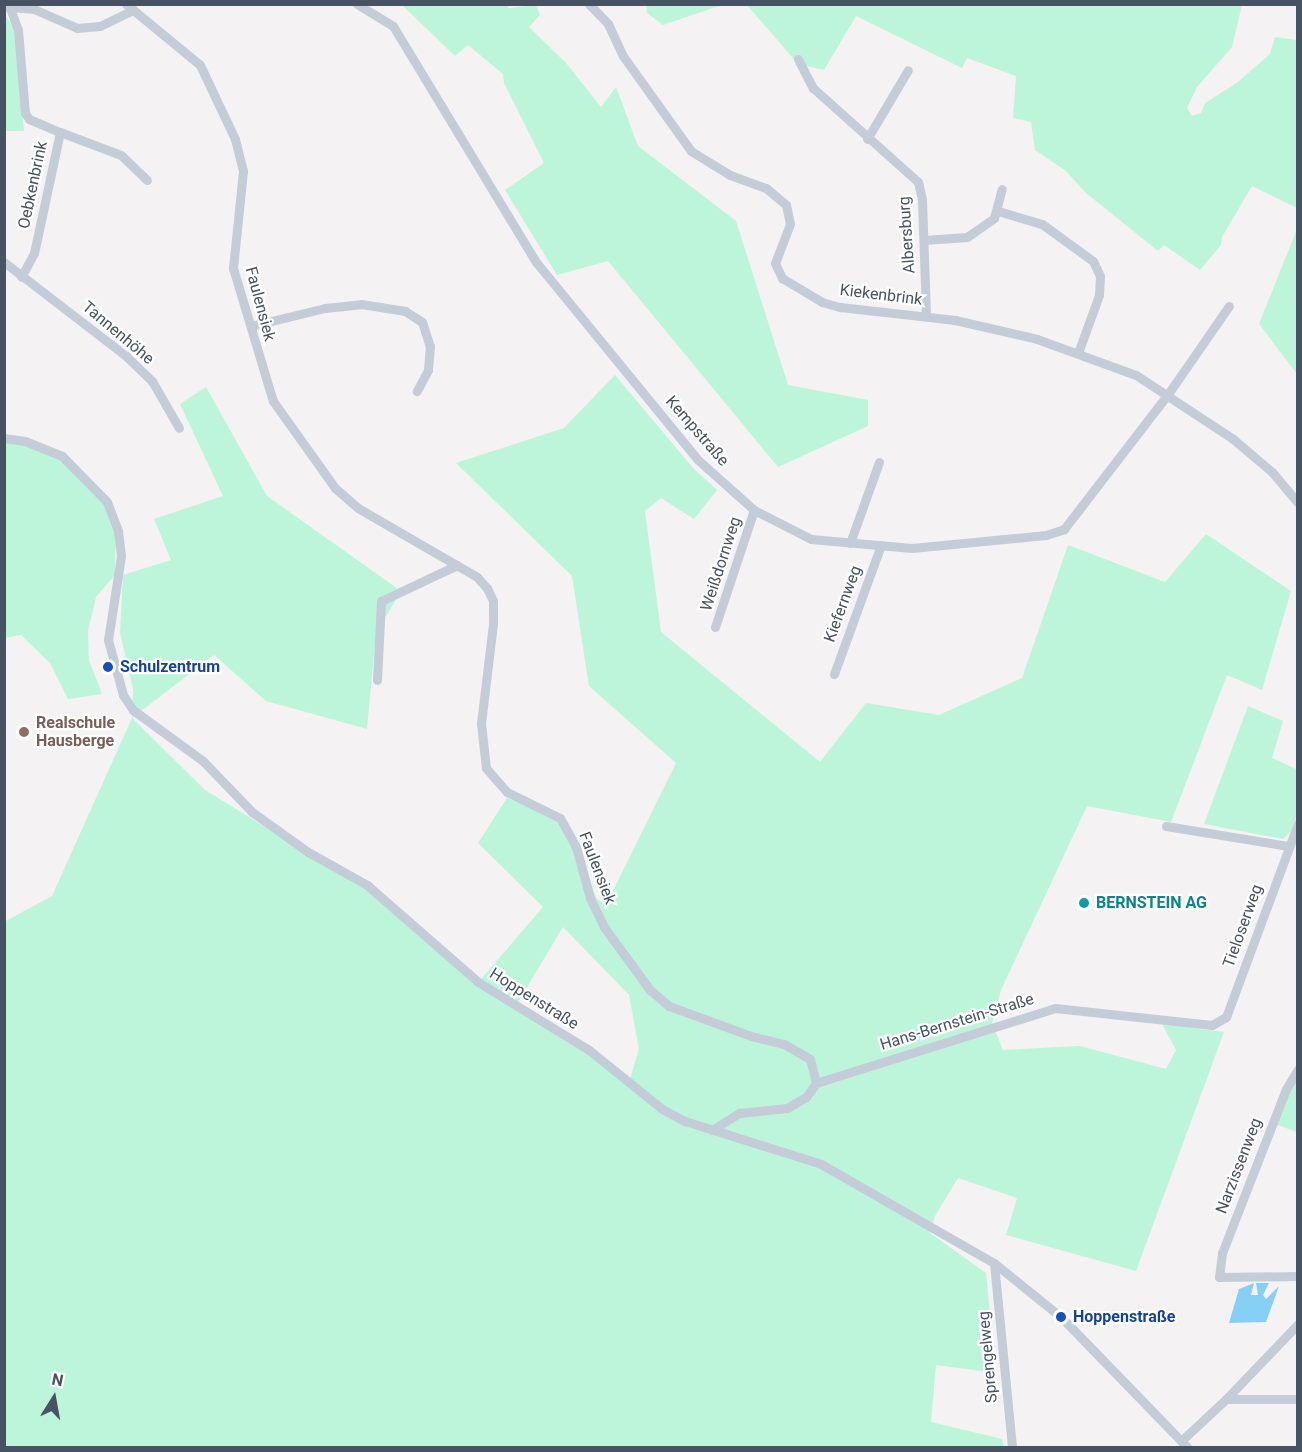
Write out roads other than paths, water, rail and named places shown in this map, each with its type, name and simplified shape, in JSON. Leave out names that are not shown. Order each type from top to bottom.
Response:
[{"type":"street","name":"Kempstraße","points":[[357,4],[393,26],[536,262],[697,459],[754,510],[811,539],[922,547],[1046,535],[1064,529],[1168,394],[1229,306]]},
{"type":"street","name":"Kiekenbrink","points":[[589,4],[608,24],[623,56],[692,151],[730,175],[766,188],[786,205],[790,224],[775,263],[782,278],[822,302],[840,307],[926,316],[1037,339],[1136,375],[1168,394],[1272,472],[1298,503]]},
{"type":"street","points":[[7,7],[34,9],[77,28],[100,26],[129,7]]},
{"type":"street","name":"Oebkenbrink","points":[[7,7],[18,30],[25,113],[29,119],[121,155],[147,180]]},
{"type":"street","name":"Faulensiek","points":[[129,7],[200,65],[235,139],[243,171],[234,268],[273,401],[335,488],[358,508],[477,577],[493,601],[481,723],[486,768],[507,792],[560,818],[576,847],[590,898],[604,927],[650,990],[669,1006],[751,1036],[784,1044],[810,1059],[816,1083]]},
{"type":"street","name":"Albersburg","points":[[798,58],[813,88],[867,139],[918,182],[924,240],[926,316]]},
{"type":"street","points":[[867,139],[908,70]]},
{"type":"street","name":"Oebkenbrink","points":[[21,277],[34,253],[60,132]]},
{"type":"street","points":[[924,240],[967,237],[998,211],[1002,189]]},
{"type":"street","points":[[998,211],[1042,224],[1093,261],[1100,276],[1099,295],[1078,353]]},
{"type":"street","name":"Tannenhöhe","points":[[4,262],[126,356],[152,381],[179,428]]},
{"type":"street","points":[[250,326],[337,307],[386,306],[405,311],[422,322],[430,346],[428,370],[417,391]]},
{"type":"street","name":"Hoppenstraße","points":[[4,438],[25,441],[62,456],[107,502],[118,531],[121,556],[108,640],[114,671],[133,710],[203,761],[233,795],[267,823],[368,885],[477,982],[589,1050],[662,1109],[712,1130],[821,1164],[994,1263],[1061,1317],[1185,1444]]},
{"type":"street","points":[[850,543],[879,462]]},
{"type":"street","name":"Weißdornweg","points":[[715,627],[754,510]]},
{"type":"street","name":"Kiefernweg","points":[[834,674],[881,545]]},
{"type":"street","points":[[377,680],[381,601],[457,565]]},
{"type":"street","name":"Tieloserweg","points":[[1226,1017],[1298,823]]},
{"type":"street","points":[[1166,826],[1288,846]]},
{"type":"street","name":"Hans-Bernstein-Straße","points":[[712,1130],[739,1113],[787,1108],[806,1097],[816,1083],[1055,1008],[1188,1024],[1212,1025],[1226,1017]]},
{"type":"street","name":"Narzissenweg","points":[[1298,1069],[1286,1089],[1222,1253],[1219,1277],[1298,1276]]},
{"type":"street","name":"Sprengelweg","points":[[994,1263],[1012,1448]]},
{"type":"street","points":[[1185,1444],[1297,1326]]},
{"type":"street","points":[[1226,1399],[1298,1399]]},
{"type":"water","points":[[1254,1283],[1251,1295],[1258,1295],[1256,1283],[1269,1283],[1263,1295],[1266,1299],[1279,1286],[1266,1322],[1229,1323],[1239,1289]]},
{"type":"place","name":"Schulzentrum","points":[[108,667]]},
{"type":"place","name":"Realschule Hausberge","points":[[24,732]]},
{"type":"place","name":"BERNSTEIN AG","points":[[1084,903]]},
{"type":"place","name":"Hoppenstraße","points":[[1061,1317]]}]
